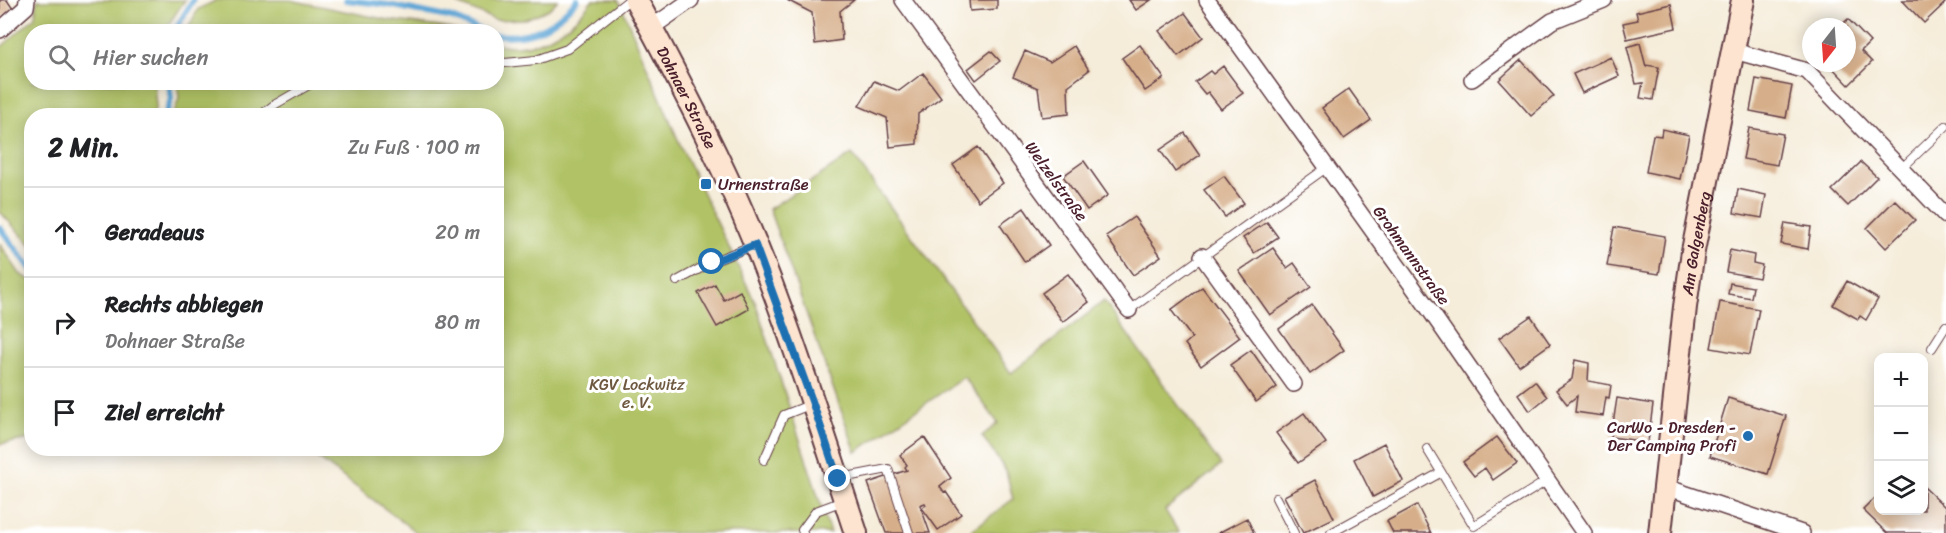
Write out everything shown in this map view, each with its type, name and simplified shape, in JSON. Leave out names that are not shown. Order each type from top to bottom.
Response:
[{"type":"main road","name":"Dohnaer Straße","points":[[636,0],[725,175],[755,245],[813,403],[856,533]]},
{"type":"main road","name":"Am Galgenberg","points":[[1660,533],[1684,307],[1743,0]]},
{"type":"street","points":[[0,30],[26,7],[27,0]]},
{"type":"street","points":[[651,28],[691,0]]},
{"type":"street","name":"Welzelstraße","points":[[903,0],[1129,310]]},
{"type":"street","name":"Grohmannstraße","points":[[1207,0],[1431,312],[1584,533]]},
{"type":"street","points":[[1472,79],[1552,21],[1604,0]]},
{"type":"street","points":[[1734,51],[1807,71],[1946,216]]},
{"type":"street","points":[[1202,256],[1294,384]]},
{"type":"street","points":[[1666,488],[1802,533]]},
{"type":"lane","points":[[504,63],[536,60],[567,49],[629,0]]},
{"type":"lane","points":[[270,108],[300,90]]},
{"type":"lane","points":[[1901,169],[1946,126]]},
{"type":"lane","name":"Welzelstraße","points":[[1129,310],[1326,168]]},
{"type":"lane","points":[[677,281],[714,261],[755,245]]},
{"type":"lane","points":[[1932,348],[1946,326]]},
{"type":"lane","points":[[764,460],[784,415],[813,403]]},
{"type":"lane","points":[[1427,449],[1474,526],[1548,480]]},
{"type":"lane","points":[[838,479],[888,469],[909,533]]},
{"type":"lane","points":[[1331,533],[1440,473]]},
{"type":"lane","points":[[1276,498],[1294,533]]},
{"type":"lane","points":[[803,533],[802,531],[816,511],[845,501]]},
{"type":"green space","points":[[37,0],[185,0],[169,24],[27,24],[35,17]]},
{"type":"green space","points":[[217,0],[290,0],[418,24],[190,24],[198,9]]},
{"type":"green space","points":[[449,0],[558,0],[549,9],[526,19],[495,20]]},
{"type":"green space","name":"KGV Lockwitz e. V.","points":[[592,0],[618,0],[624,12],[682,149],[756,304],[830,533],[417,533],[315,456],[504,456],[504,108],[176,108],[179,98],[178,90],[504,90],[504,45],[527,45],[549,38],[569,25]]},
{"type":"green space","points":[[24,27],[24,90],[155,90],[155,108],[24,108],[24,238],[0,212],[0,48]]},
{"type":"green space","points":[[852,154],[1011,373],[1104,301],[1221,465],[1165,510],[1179,533],[968,533],[1013,499],[1006,471],[982,436],[998,423],[964,377],[856,452],[769,209]]},
{"type":"green space","points":[[0,244],[20,274],[24,276],[24,440],[0,444]]},
{"type":"building","points":[[0,0],[7,0],[13,9],[0,19]]},
{"type":"building","points":[[787,0],[854,0],[840,11],[842,40],[815,44],[812,13]]},
{"type":"building","points":[[969,0],[997,0],[997,9],[970,11]]},
{"type":"building","points":[[1129,0],[1151,0],[1136,10]]},
{"type":"building","points":[[1902,0],[1942,0],[1945,3],[1924,23]]},
{"type":"building","points":[[1671,4],[1676,28],[1627,39],[1623,23],[1638,20],[1636,12]]},
{"type":"building","points":[[1185,13],[1203,37],[1178,56],[1159,31]]},
{"type":"building","points":[[1856,27],[1870,42],[1861,51],[1872,62],[1849,85],[1837,72],[1856,72]]},
{"type":"building","points":[[1640,43],[1646,67],[1646,65],[1659,67],[1653,100],[1640,98],[1643,83],[1636,84],[1627,47]]},
{"type":"building","points":[[1140,45],[1164,78],[1145,91],[1122,58]]},
{"type":"building","points":[[1074,46],[1089,70],[1068,86],[1069,114],[1042,117],[1038,88],[1013,77],[1025,51],[1050,62]]},
{"type":"building","points":[[991,51],[1000,61],[976,80],[968,69]]},
{"type":"building","points":[[1611,57],[1619,76],[1582,93],[1573,74]]},
{"type":"building","points":[[1521,60],[1554,96],[1531,116],[1499,80]]},
{"type":"building","points":[[1223,66],[1243,93],[1221,109],[1208,92],[1205,94],[1195,82],[1210,71],[1213,74]]},
{"type":"building","points":[[923,73],[941,97],[918,114],[917,144],[890,147],[887,118],[859,106],[874,81],[899,91]]},
{"type":"building","points":[[1756,79],[1792,86],[1786,118],[1750,111]]},
{"type":"building","points":[[1349,89],[1371,120],[1344,139],[1322,108]]},
{"type":"building","points":[[1749,128],[1783,134],[1777,165],[1743,159]]},
{"type":"building","points":[[1662,129],[1689,135],[1680,179],[1646,172],[1653,135],[1661,136]]},
{"type":"building","points":[[1185,133],[1200,155],[1175,172],[1160,150]]},
{"type":"building","points":[[978,147],[1003,183],[978,201],[953,165]]},
{"type":"building","points":[[1084,161],[1108,195],[1087,210],[1063,176]]},
{"type":"building","points":[[1861,162],[1877,177],[1848,206],[1832,190]]},
{"type":"building","points":[[1224,176],[1244,203],[1225,217],[1204,190]]},
{"type":"building","points":[[1738,189],[1766,195],[1762,218],[1734,213]]},
{"type":"building","points":[[1895,200],[1915,220],[1886,248],[1867,228]]},
{"type":"building","points":[[1024,208],[1049,245],[1025,262],[1000,225]]},
{"type":"building","points":[[1134,217],[1161,256],[1133,275],[1106,236]]},
{"type":"building","points":[[1267,222],[1278,237],[1254,253],[1243,238]]},
{"type":"building","points":[[1785,223],[1811,227],[1808,249],[1781,244]]},
{"type":"building","points":[[1614,227],[1665,236],[1659,274],[1607,266]]},
{"type":"building","points":[[1273,248],[1287,268],[1294,263],[1311,287],[1270,315],[1239,271]]},
{"type":"building","points":[[1730,250],[1754,255],[1753,263],[1762,265],[1759,278],[1726,272]]},
{"type":"building","points":[[1068,274],[1089,302],[1063,322],[1042,293]]},
{"type":"building","points":[[1847,281],[1878,299],[1866,320],[1860,316],[1858,319],[1833,305]]},
{"type":"building","points":[[1730,283],[1753,287],[1751,298],[1728,294]]},
{"type":"building","points":[[715,284],[724,300],[740,291],[749,309],[717,327],[698,293]]},
{"type":"building","points":[[1202,287],[1240,337],[1201,366],[1185,344],[1192,338],[1171,310]]},
{"type":"building","points":[[1720,302],[1759,309],[1750,355],[1711,348]]},
{"type":"building","points":[[1312,305],[1344,350],[1310,374],[1279,329]]},
{"type":"building","points":[[1531,316],[1550,344],[1519,366],[1499,338]]},
{"type":"building","points":[[1251,350],[1277,387],[1256,402],[1230,365]]},
{"type":"building","points":[[1575,360],[1589,363],[1588,381],[1611,385],[1609,398],[1606,397],[1603,416],[1575,412],[1577,396],[1567,404],[1556,390],[1572,379]]},
{"type":"building","points":[[1535,381],[1547,397],[1530,411],[1518,394]]},
{"type":"building","points":[[1617,398],[1653,404],[1648,442],[1611,437]]},
{"type":"building","name":"CarWo - Dresden - Der Camping Profi","points":[[1728,398],[1786,416],[1768,474],[1710,456]]},
{"type":"building","points":[[1304,413],[1326,443],[1298,463],[1276,433]]},
{"type":"building","points":[[924,437],[951,478],[940,487],[961,514],[938,530],[922,508],[926,505],[925,503],[920,505],[930,533],[886,533],[868,483],[907,470],[905,467],[907,465],[900,455]]},
{"type":"building","points":[[1497,437],[1517,463],[1493,480],[1485,468],[1474,476],[1463,462]]},
{"type":"building","points":[[1384,443],[1403,481],[1373,497],[1354,459]]},
{"type":"building","points":[[1315,480],[1334,518],[1303,533],[1284,496]]},
{"type":"building","points":[[1928,491],[1946,508],[1946,533],[1887,533],[1863,510],[1874,499],[1874,515],[1928,515]]},
{"type":"building","points":[[1417,505],[1431,533],[1393,533],[1387,521]]},
{"type":"building","points":[[1247,518],[1254,533],[1218,533]]},
{"type":"waterway","points":[[179,24],[193,0]]},
{"type":"waterway","points":[[346,0],[389,5],[452,18],[466,24]]},
{"type":"waterway","points":[[504,36],[521,35],[541,29],[559,17],[577,0]]},
{"type":"waterway","points":[[168,108],[171,99],[170,90]]},
{"type":"waterway","points":[[0,228],[24,260]]},
{"type":"place","name":"Urnenstraße","points":[[706,184]]},
{"type":"place","name":"CarWo - Dresden - Der Camping Profi","points":[[1748,436]]},
{"type":"route","points":[[712,262],[755,245],[838,479]]}]
